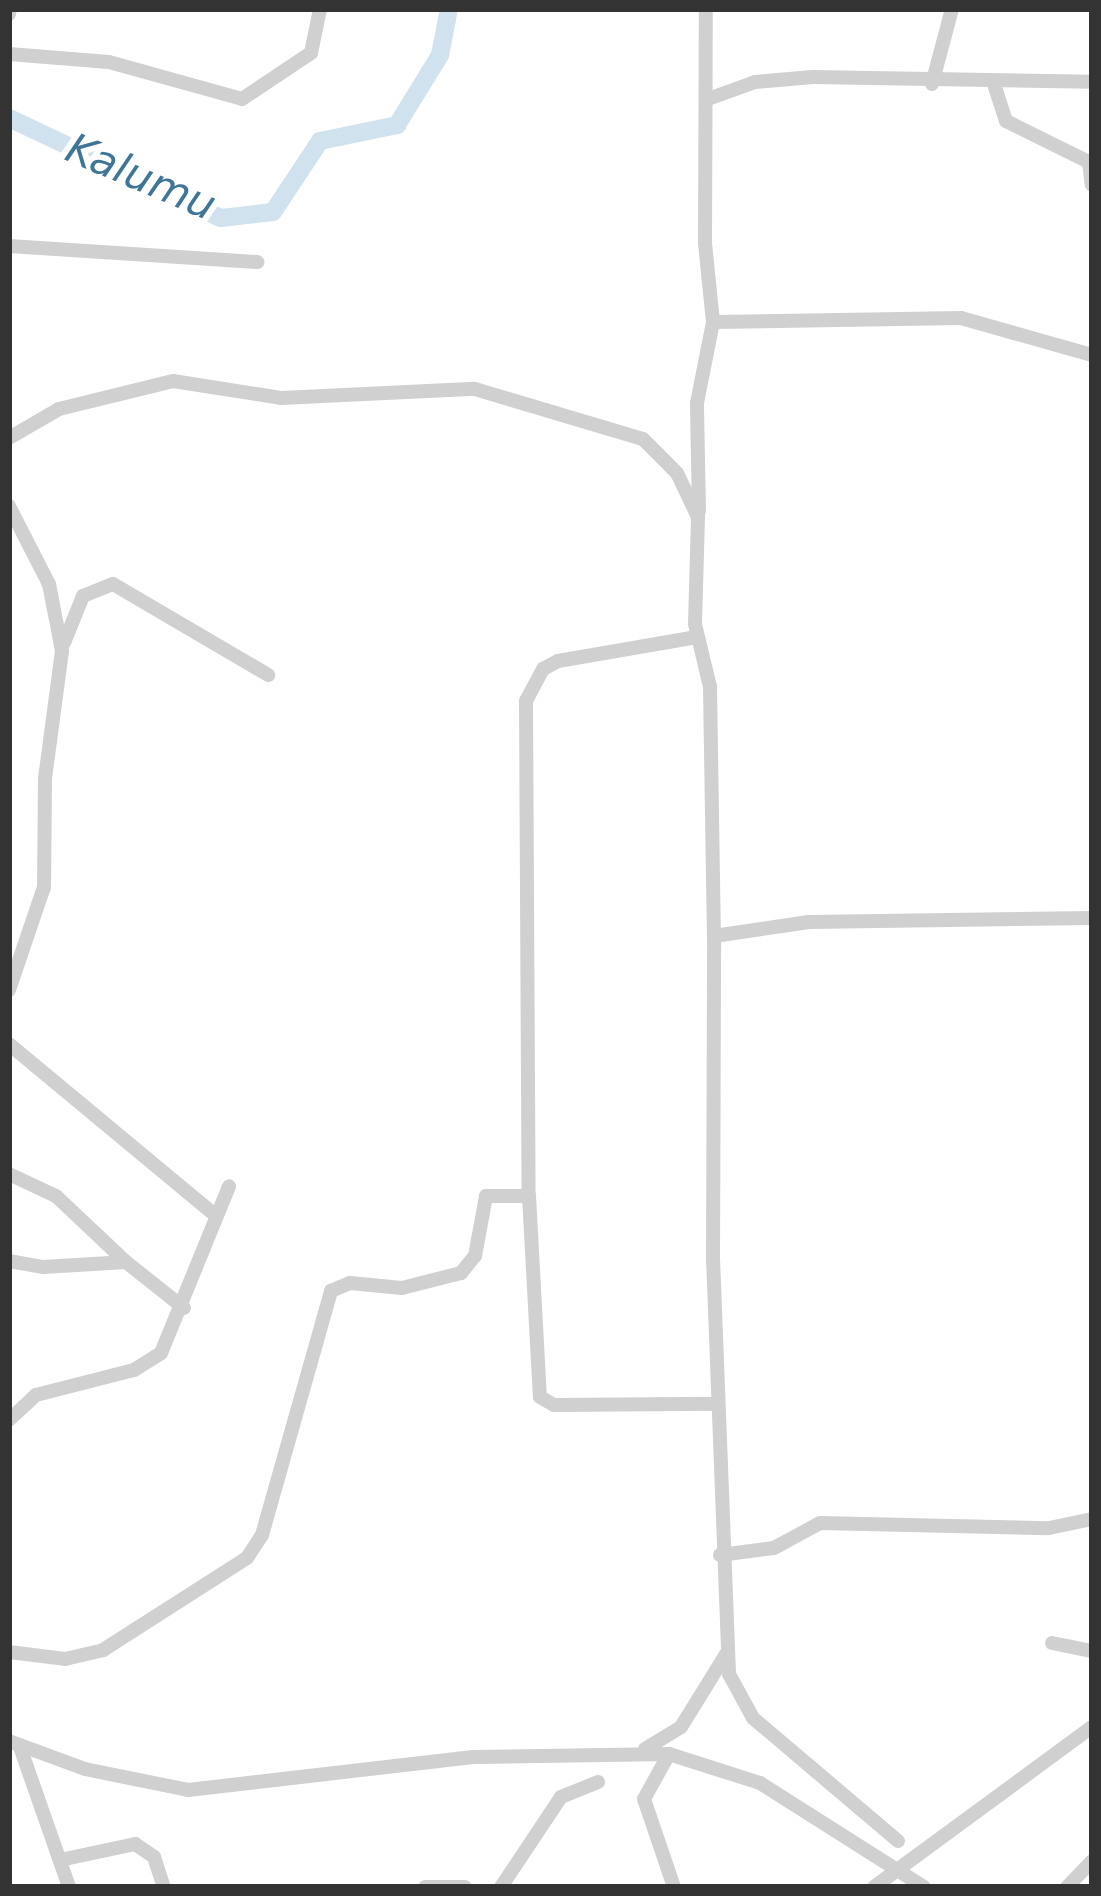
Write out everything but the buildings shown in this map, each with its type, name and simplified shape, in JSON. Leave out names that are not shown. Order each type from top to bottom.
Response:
[{"type":"street","points":[[9,54],[109,62],[242,99],[311,53],[320,9]]},
{"type":"street","points":[[706,9],[705,243],[713,322],[697,403],[697,637],[710,687],[717,1404],[726,1654],[732,1685],[753,1718],[898,1841]]},
{"type":"street","points":[[932,84],[952,9]]},
{"type":"street","points":[[708,98],[755,82],[813,77],[932,84],[1092,82]]},
{"type":"street","points":[[993,81],[1006,121],[1090,163],[1092,185]]},
{"type":"street","points":[[9,246],[256,262]]},
{"type":"street","points":[[713,322],[961,318],[1092,356]]},
{"type":"street","points":[[9,439],[59,409],[164,382],[281,398],[475,389],[643,439],[677,473],[698,518]]},
{"type":"street","points":[[9,506],[49,584],[62,651]]},
{"type":"street","points":[[9,990],[44,887],[44,778],[62,651],[83,596],[112,584],[268,675]]},
{"type":"street","points":[[697,637],[558,661],[543,669],[526,700],[529,1196],[540,1397],[554,1405],[717,1404]]},
{"type":"street","points":[[714,936],[809,922],[1092,918]]},
{"type":"street","points":[[9,1044],[217,1216]]},
{"type":"street","points":[[9,1174],[56,1196],[184,1308]]},
{"type":"street","points":[[9,1420],[36,1395],[157,1357],[184,1308],[229,1186]]},
{"type":"street","points":[[9,1652],[90,1655],[247,1558],[267,1517],[331,1291],[350,1283],[401,1288],[461,1273],[475,1256],[488,1195],[529,1196]]},
{"type":"street","points":[[9,1261],[43,1268],[126,1262]]},
{"type":"street","points":[[720,1555],[774,1548],[820,1522],[1049,1528],[1092,1519]]},
{"type":"street","points":[[1052,1643],[1092,1651]]},
{"type":"street","points":[[640,1751],[681,1727],[726,1654]]},
{"type":"street","points":[[874,1887],[929,1840],[1092,1727]]},
{"type":"street","points":[[15,1744],[188,1790],[473,1757],[669,1754],[760,1783],[924,1887]]},
{"type":"street","points":[[15,1744],[69,1887]]},
{"type":"street","points":[[669,1754],[644,1799],[674,1887]]},
{"type":"street","points":[[501,1887],[561,1797],[598,1782]]},
{"type":"street","points":[[870,1851],[898,1841],[929,1840]]},
{"type":"street","points":[[60,1860],[135,1844],[152,1852],[164,1887]]},
{"type":"street","points":[[1067,1887],[1092,1861]]},
{"type":"street","points":[[425,1887],[465,1887]]},
{"type":"waterway","name":"Kalumu","points":[[9,118],[221,218],[273,212],[320,141],[397,125],[440,55],[449,9]]}]
